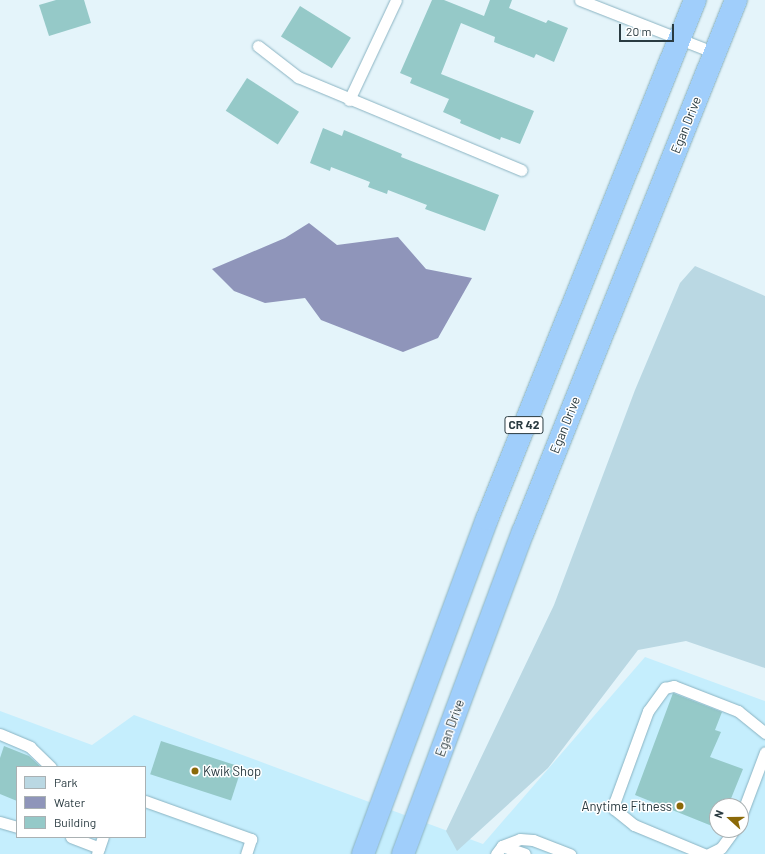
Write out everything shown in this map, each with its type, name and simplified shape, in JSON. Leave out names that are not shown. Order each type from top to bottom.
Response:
[{"type":"highway","name":"CR 42","points":[[363,854],[487,519],[695,0]]},
{"type":"highway","name":"Egan Drive","points":[[403,854],[523,532],[736,0]]},
{"type":"lane","points":[[349,100],[396,0]]},
{"type":"lane","points":[[580,0],[715,53]]},
{"type":"lane","points":[[258,46],[298,77],[349,100],[521,170]]},
{"type":"lane","points":[[704,854],[634,825],[614,809],[615,801],[648,711],[665,688],[674,686],[738,711],[765,733]]},
{"type":"lane","points":[[0,734],[30,747],[50,766]]},
{"type":"lane","points":[[748,798],[765,752]]},
{"type":"lane","points":[[146,801],[251,839],[246,854]]},
{"type":"lane","points":[[0,822],[16,828]]},
{"type":"lane","points":[[73,838],[98,851],[103,838]]},
{"type":"lane","points":[[709,854],[721,848],[728,838]]},
{"type":"lane","points":[[499,850],[520,839],[533,840],[570,854]]},
{"type":"lane","points":[[499,850],[525,854]]},
{"type":"shaded area","points":[[645,657],[765,701],[765,854],[0,854],[0,711],[92,745],[134,715],[483,844]]},
{"type":"green space","points":[[695,266],[765,296],[765,668],[686,641],[638,650],[548,768],[457,851],[446,831],[554,605],[635,390],[680,283]]},
{"type":"water","points":[[309,223],[337,245],[398,237],[426,269],[472,278],[438,338],[403,352],[321,320],[305,298],[265,303],[234,291],[212,269],[285,238]]},
{"type":"building","points":[[56,0],[84,0],[91,23],[49,36],[39,5]]},
{"type":"building","points":[[432,0],[444,0],[484,16],[490,0],[512,0],[509,8],[546,23],[548,20],[568,28],[554,62],[536,54],[534,58],[494,42],[495,37],[461,23],[441,74],[534,111],[520,144],[501,137],[500,140],[460,123],[461,120],[443,112],[449,99],[410,83],[412,78],[400,73]]},
{"type":"building","points":[[300,6],[351,38],[332,68],[281,37]]},
{"type":"building","points":[[247,78],[299,112],[278,144],[226,111]]},
{"type":"building","points":[[323,128],[342,136],[344,130],[402,154],[401,157],[499,195],[485,231],[425,209],[427,205],[388,190],[387,194],[368,187],[370,182],[331,167],[330,171],[310,163]]},
{"type":"building","points":[[673,693],[722,712],[715,730],[721,732],[710,757],[743,769],[731,798],[709,798],[709,825],[635,795]]},
{"type":"building","name":"Kwik Shop","points":[[161,741],[242,767],[231,801],[150,774]]},
{"type":"building","points":[[4,746],[29,756],[40,766],[16,766],[16,801],[0,794],[0,758]]},
{"type":"place","name":"Kwik Shop","points":[[195,771]]},
{"type":"place","name":"Anytime Fitness","points":[[680,806]]}]
